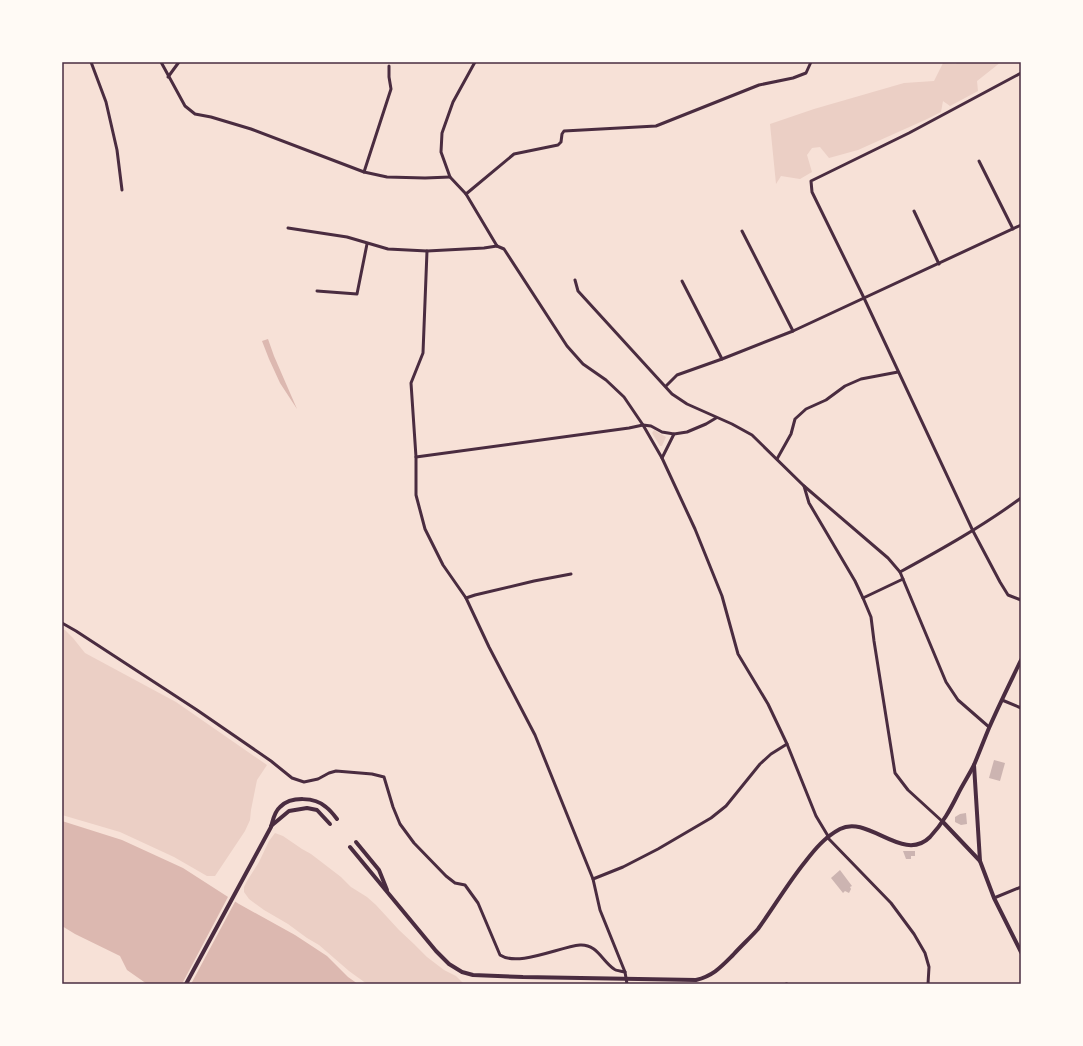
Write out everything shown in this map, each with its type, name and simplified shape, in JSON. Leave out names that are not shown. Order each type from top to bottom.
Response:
[{"type":"street","points":[[91,62],[106,102],[117,150],[122,190]]},
{"type":"street","points":[[161,62],[185,106],[195,114],[211,117],[251,129],[364,172],[387,178],[450,177]]},
{"type":"street","points":[[168,77],[179,62]]},
{"type":"street","points":[[475,62],[454,102],[442,133],[442,152],[450,177],[466,194],[497,246]]},
{"type":"street","points":[[466,194],[514,154],[558,145],[561,142],[564,131],[656,126],[759,85],[793,78],[806,73],[812,62]]},
{"type":"street","points":[[364,172],[391,89],[389,66]]},
{"type":"street","points":[[1021,73],[909,133],[811,181],[812,192],[864,298],[973,531],[1008,595],[1021,600]]},
{"type":"street","points":[[979,161],[1013,229]]},
{"type":"street","points":[[914,211],[939,264]]},
{"type":"street","points":[[666,386],[677,376],[793,331],[1021,225]]},
{"type":"street","points":[[288,228],[347,237],[388,249],[427,251],[497,246],[504,249],[567,346],[583,364],[606,380],[624,397],[643,425],[662,458],[695,529],[722,596],[738,654],[768,704],[787,744],[816,816],[828,837],[891,902],[914,934],[926,953],[929,967],[928,984]]},
{"type":"street","points":[[742,231],[793,331]]},
{"type":"street","points":[[317,291],[357,294],[367,244]]},
{"type":"street","points":[[427,251],[423,353],[411,383],[416,457],[416,495],[425,529],[443,565],[466,598],[489,647],[535,735],[593,879],[600,910],[625,972],[628,984]]},
{"type":"street","points":[[575,280],[578,291],[672,394],[687,404],[732,424],[752,435],[804,486],[888,558],[904,579],[946,682],[958,700],[989,727]]},
{"type":"street","points":[[682,281],[722,359]]},
{"type":"street","points":[[777,460],[791,434],[795,419],[806,409],[826,400],[845,386],[861,379],[898,372]]},
{"type":"street","points":[[416,457],[643,425],[651,426],[662,432],[674,434],[687,432],[717,418]]},
{"type":"street","points":[[662,458],[674,434]]},
{"type":"street","points":[[804,486],[809,503],[855,581],[864,598],[871,617],[895,773],[908,790],[943,822],[980,861]]},
{"type":"street","points":[[900,572],[973,531],[1021,498]]},
{"type":"street","points":[[466,598],[534,581],[571,574]]},
{"type":"street","points":[[864,598],[904,579]]},
{"type":"street","points":[[62,623],[196,710],[271,761],[292,778],[304,782],[318,779],[336,770],[372,774],[384,777],[400,824],[414,843],[446,876],[455,883],[465,885],[478,903],[500,955],[505,958],[517,959],[579,945],[588,945],[601,955],[614,969],[625,972]]},
{"type":"street","points":[[350,846],[436,951],[449,964],[462,972],[473,975],[516,977],[696,980],[706,978],[716,971],[749,939],[812,853],[828,837],[841,828],[849,826],[861,828],[906,845],[922,843],[929,838],[943,822],[974,765],[989,727],[1021,660]]},
{"type":"street","points":[[1002,700],[1021,708]]},
{"type":"street","points":[[593,879],[623,868],[711,818],[726,806],[760,764],[771,754],[787,744]]},
{"type":"street","points":[[974,765],[980,861],[994,898],[1021,952]]},
{"type":"street","points":[[186,984],[280,807],[286,803],[307,799],[321,803],[337,819]]},
{"type":"street","points":[[270,828],[289,811],[307,808],[317,810],[330,824]]},
{"type":"street","points":[[356,842],[379,870],[388,894]]},
{"type":"street","points":[[994,898],[1021,887]]},
{"type":"shaded area","points":[[957,62],[1001,62],[977,81],[978,91],[950,106],[943,101],[941,112],[858,150],[829,158],[820,147],[812,148],[807,155],[812,172],[800,179],[781,176],[776,184],[770,124],[814,109],[904,83],[934,81],[943,63],[956,64]]},
{"type":"shaded area","points":[[268,339],[297,409],[280,383],[269,359],[262,341]]},
{"type":"shaded area","points":[[654,430],[666,437],[662,446],[660,446],[652,433]]},
{"type":"shaded area","points":[[62,629],[73,638],[85,653],[176,702],[267,765],[257,780],[250,820],[245,831],[215,876],[207,876],[174,857],[120,832],[62,815]]},
{"type":"shaded area","points":[[62,821],[122,840],[183,868],[239,904],[295,935],[327,956],[348,977],[358,984],[147,984],[127,970],[120,956],[62,926]]},
{"type":"shaded area","points":[[275,833],[283,836],[311,854],[341,877],[351,887],[367,897],[427,957],[444,970],[456,976],[464,984],[367,984],[349,971],[319,945],[249,899],[244,892],[244,887],[259,862],[269,841]]},
{"type":"pier","points":[[229,895],[236,900],[191,984],[182,984]]},
{"type":"building","points":[[994,760],[1005,763],[1000,781],[989,778]]},
{"type":"building","points":[[966,813],[967,824],[961,825],[955,822],[955,817]]},
{"type":"building","points":[[903,851],[915,851],[915,856],[911,856],[911,859],[906,859]]},
{"type":"building","points":[[840,870],[852,886],[850,887],[851,889],[849,893],[845,891],[843,893],[831,878]]}]
